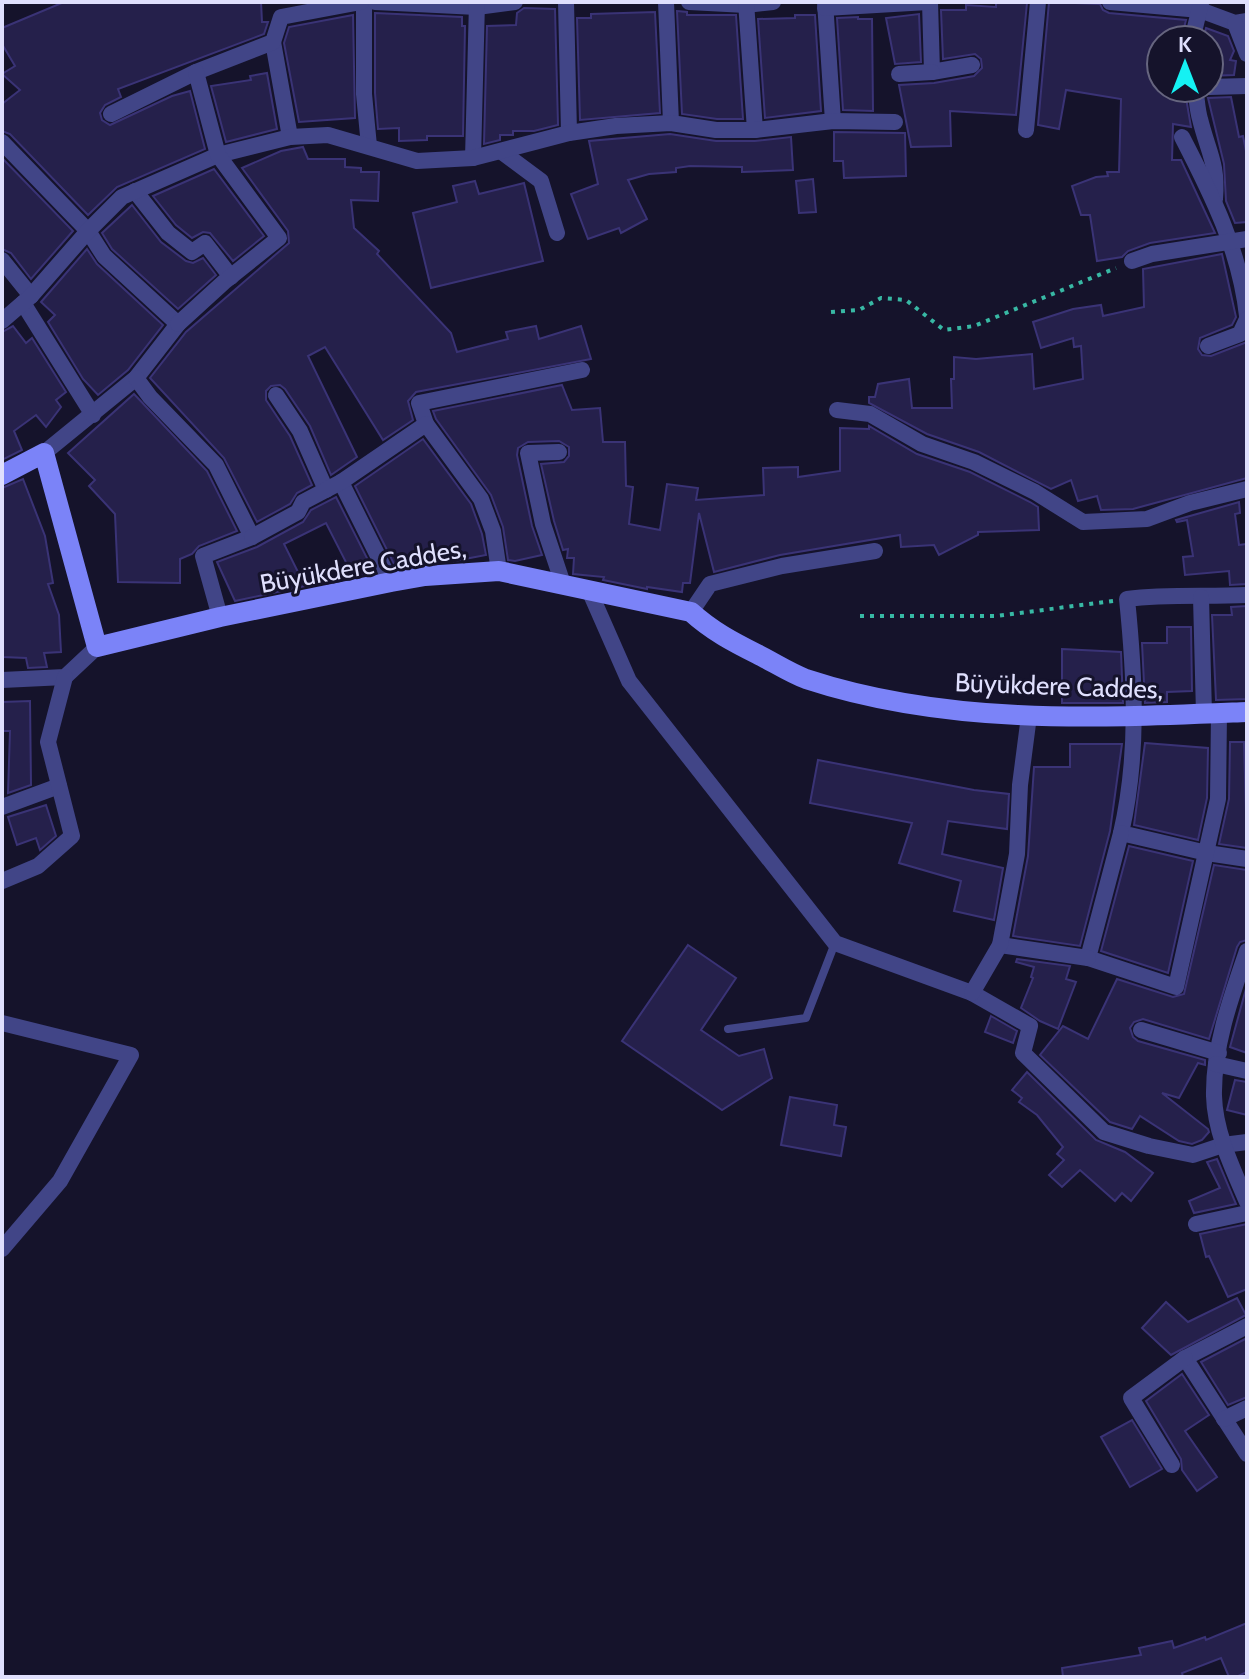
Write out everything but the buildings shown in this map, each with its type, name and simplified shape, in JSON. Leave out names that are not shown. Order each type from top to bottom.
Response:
[{"type":"street","points":[[290,137],[273,42],[281,17],[362,2],[364,94],[369,146]]},
{"type":"street","points":[[375,2],[515,2]]},
{"type":"street","points":[[566,2],[569,133]]},
{"type":"street","points":[[666,2],[671,123]]},
{"type":"street","points":[[689,2],[773,2]]},
{"type":"street","points":[[833,121],[825,5],[929,2],[932,72]]},
{"type":"street","points":[[1026,130],[1038,2]]},
{"type":"street","points":[[1110,2],[1201,6],[1241,22],[1247,54]]},
{"type":"street","points":[[473,158],[477,4]]},
{"type":"street","points":[[746,4],[755,130]]},
{"type":"street","points":[[111,114],[196,72],[273,42]]},
{"type":"street","points":[[899,74],[972,65]]},
{"type":"street","points":[[2,475],[44,453],[93,415],[136,378],[178,324],[279,238],[218,155],[196,72]]},
{"type":"street","points":[[1225,87],[1247,86]]},
{"type":"street","points":[[1198,104],[1217,176],[1215,199]]},
{"type":"street","points":[[2,321],[27,300],[122,197],[218,155],[290,137],[328,135],[417,161],[473,158],[569,133],[616,126],[671,123],[716,130],[755,130],[833,121],[895,122]]},
{"type":"street","points":[[1182,137],[1240,241],[1245,329],[1208,346]]},
{"type":"street","points":[[2,142],[88,231],[111,263],[178,324]]},
{"type":"street","points":[[502,152],[541,181],[557,233]]},
{"type":"street","points":[[135,191],[168,233],[192,252],[205,243],[231,277]]},
{"type":"street","points":[[1132,261],[1152,254],[1240,241]]},
{"type":"street","points":[[2,260],[93,415]]},
{"type":"street","points":[[499,571],[493,531],[481,499],[426,424],[419,403],[582,370]]},
{"type":"street","points":[[136,378],[150,397],[216,465],[252,537]]},
{"type":"street","points":[[276,395],[391,582]]},
{"type":"street","points":[[837,410],[870,414],[922,444],[974,462],[1035,492],[1083,522],[1147,519],[1190,503],[1247,489]]},
{"type":"street","points":[[220,617],[203,556],[252,537],[298,512],[303,502],[333,486],[426,424]]},
{"type":"street","points":[[559,452],[528,453],[543,524],[563,584]]},
{"type":"street","points":[[2,881],[38,866],[72,836],[48,742],[65,677],[97,647],[44,453]]},
{"type":"street","points":[[691,612],[710,584],[782,566],[875,551]]},
{"type":"street","name":"Büyükdere Caddes,","points":[[97,647],[220,617],[391,582],[425,576],[499,571],[691,612],[711,630],[804,678],[911,705],[1029,716],[1134,717],[1247,712]]},
{"type":"street","points":[[589,590],[629,681],[835,943],[972,993],[1030,1026],[1023,1053],[1104,1132],[1193,1155],[1223,1145],[1247,1142]]},
{"type":"street","points":[[1088,958],[1121,833],[1131,778],[1134,717],[1127,599],[1164,594],[1201,597],[1247,595]]},
{"type":"street","points":[[1000,945],[1088,958],[1176,987],[1218,799],[1201,597]]},
{"type":"street","points":[[2,680],[65,677]]},
{"type":"street","points":[[972,993],[1000,945],[1017,854],[1020,785],[1029,716]]},
{"type":"street","points":[[2,807],[59,786]]},
{"type":"street","points":[[1121,833],[1247,859]]},
{"type":"street","points":[[1247,951],[1228,1003],[1214,1098],[1223,1145],[1247,1202]]},
{"type":"street","points":[[2,1023],[131,1055],[60,1181],[2,1249]]},
{"type":"street","points":[[1141,1030],[1247,1071]]},
{"type":"street","points":[[1196,1224],[1247,1213]]},
{"type":"street","points":[[1172,1465],[1131,1398],[1185,1358],[1247,1326]]},
{"type":"street","points":[[1185,1358],[1247,1454]]},
{"type":"street","points":[[1224,1419],[1247,1408]]},
{"type":"lane","points":[[728,1029],[806,1018],[835,943]]},
{"type":"path","points":[[831,312],[859,310],[881,298],[906,300],[944,330],[974,326],[1132,261]]},
{"type":"path","points":[[860,616],[996,616],[1127,599]]}]
